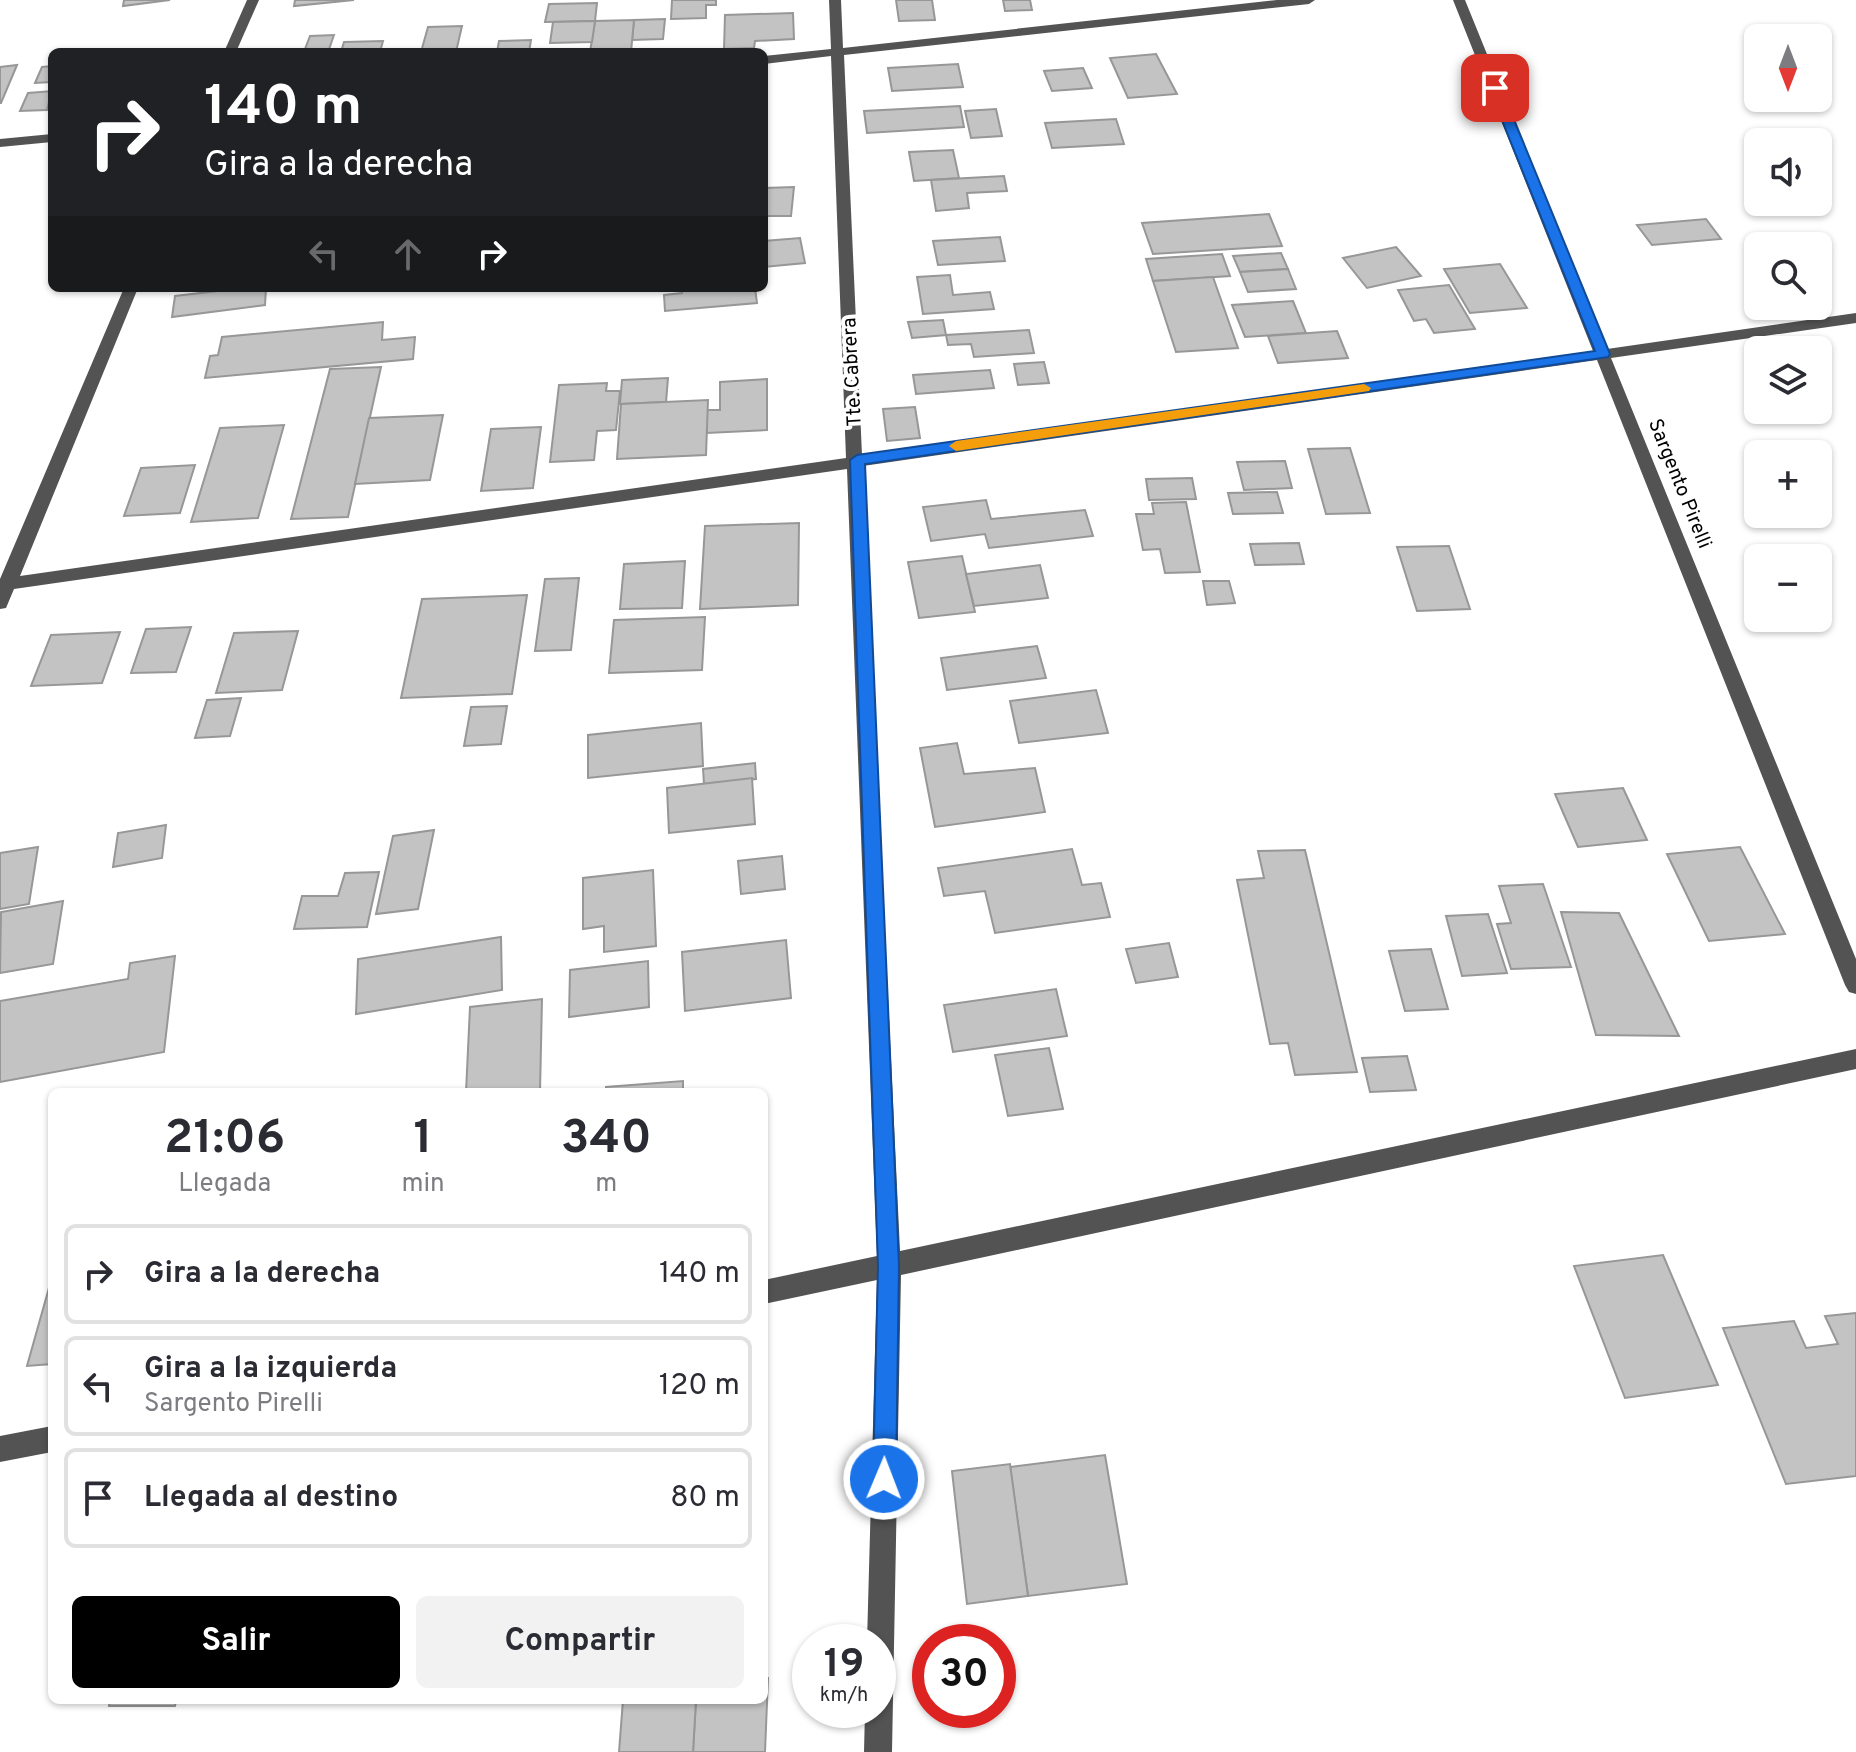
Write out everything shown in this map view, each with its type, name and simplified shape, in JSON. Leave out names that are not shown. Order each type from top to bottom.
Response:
[{"type":"street","points":[[232,48],[253,0]]},
{"type":"street","name":"Tte. Cabrera","points":[[835,0],[889,1266],[878,1752]]},
{"type":"street","points":[[768,60],[1309,0]]},
{"type":"street","name":"Sargento Pirelli","points":[[1459,0],[1856,985]]},
{"type":"street","points":[[0,143],[48,138]]},
{"type":"street","points":[[0,603],[4,584],[129,292]]},
{"type":"street","points":[[4,584],[1856,318]]},
{"type":"street","points":[[768,1291],[1856,1059]]},
{"type":"street","points":[[0,1449],[48,1440]]},
{"type":"building","points":[[124,0],[170,0],[123,6]]},
{"type":"building","points":[[295,0],[354,0],[294,6]]},
{"type":"building","points":[[672,0],[716,0],[716,5],[706,5],[706,18],[671,19]]},
{"type":"building","points":[[896,0],[932,0],[935,20],[899,21]]},
{"type":"building","points":[[1003,0],[1030,0],[1032,10],[1005,11]]},
{"type":"building","points":[[597,3],[595,21],[545,22],[549,4]]},
{"type":"building","points":[[793,13],[794,39],[755,41],[754,48],[724,48],[725,15]]},
{"type":"building","points":[[665,19],[663,39],[632,40],[634,20]]},
{"type":"building","points":[[634,20],[631,48],[591,48],[595,21]]},
{"type":"building","points":[[595,21],[592,42],[550,43],[553,22]]},
{"type":"building","points":[[462,26],[457,48],[422,48],[428,27]]},
{"type":"building","points":[[334,35],[329,48],[305,48],[310,36]]},
{"type":"building","points":[[531,40],[530,48],[498,48],[499,41]]},
{"type":"building","points":[[383,41],[381,48],[342,48],[344,42]]},
{"type":"building","points":[[1156,54],[1177,94],[1128,98],[1110,58]]},
{"type":"building","points":[[958,64],[963,87],[892,91],[888,68]]},
{"type":"building","points":[[17,65],[1,103],[0,103],[0,67]]},
{"type":"building","points":[[48,66],[48,82],[35,83],[42,67]]},
{"type":"building","points":[[1083,68],[1092,88],[1052,91],[1044,71]]},
{"type":"building","points":[[48,91],[47,110],[20,111],[28,93]]},
{"type":"building","points":[[960,106],[964,127],[867,133],[864,111]]},
{"type":"building","points":[[996,109],[1002,136],[971,138],[965,111]]},
{"type":"building","points":[[1116,119],[1124,144],[1052,148],[1045,123]]},
{"type":"building","points":[[953,150],[959,178],[914,181],[909,152]]},
{"type":"building","points":[[1004,176],[1007,191],[967,193],[969,208],[936,211],[931,180]]},
{"type":"building","points":[[794,187],[791,216],[768,216],[768,188]]},
{"type":"building","points":[[1269,214],[1282,246],[1153,254],[1142,223]]},
{"type":"building","points":[[1706,219],[1721,239],[1652,245],[1637,225]]},
{"type":"building","points":[[1000,237],[1005,261],[938,265],[933,241]]},
{"type":"building","points":[[800,238],[805,263],[768,267],[768,241]]},
{"type":"building","points":[[1396,247],[1421,276],[1367,288],[1343,258]]},
{"type":"building","points":[[1281,253],[1288,269],[1240,272],[1233,256]]},
{"type":"building","points":[[1222,254],[1230,276],[1153,281],[1146,259]]},
{"type":"building","points":[[1500,264],[1527,308],[1470,313],[1444,269]]},
{"type":"building","points":[[1288,269],[1296,289],[1248,292],[1240,272]]},
{"type":"building","points":[[950,275],[953,295],[990,292],[994,309],[923,314],[917,277]]},
{"type":"building","points":[[1213,277],[1238,348],[1176,352],[1153,281]]},
{"type":"building","points":[[1449,285],[1475,329],[1434,333],[1426,319],[1414,321],[1398,290]]},
{"type":"building","points":[[209,292],[266,292],[265,305],[172,317],[175,296]]},
{"type":"building","points":[[756,292],[757,303],[665,311],[664,295]]},
{"type":"building","points":[[1293,301],[1306,333],[1245,337],[1232,305]]},
{"type":"building","points":[[943,320],[946,335],[912,338],[908,322]]},
{"type":"building","points":[[383,322],[382,340],[415,337],[413,359],[205,378],[210,356],[218,355],[222,337]]},
{"type":"building","points":[[1029,330],[1034,353],[974,357],[971,344],[948,345],[946,335]]},
{"type":"building","points":[[1337,331],[1348,358],[1278,363],[1268,336]]},
{"type":"building","points":[[1044,362],[1049,383],[1018,385],[1014,364]]},
{"type":"building","points":[[381,367],[348,517],[291,519],[330,369]]},
{"type":"building","points":[[990,370],[994,388],[916,394],[913,375]]},
{"type":"building","points":[[668,378],[666,402],[620,404],[622,380]]},
{"type":"building","points":[[767,379],[767,430],[707,433],[707,410],[720,410],[720,382]]},
{"type":"building","points":[[607,383],[606,391],[620,391],[616,430],[597,431],[594,460],[550,462],[559,385]]},
{"type":"building","points":[[708,400],[706,455],[617,459],[621,404]]},
{"type":"building","points":[[915,407],[920,438],[887,441],[883,409]]},
{"type":"building","points":[[443,415],[430,480],[355,484],[369,418]]},
{"type":"building","points":[[284,425],[258,518],[191,522],[220,428]]},
{"type":"building","points":[[541,427],[533,488],[481,491],[491,429]]},
{"type":"building","points":[[1350,448],[1370,513],[1326,514],[1308,449]]},
{"type":"building","points":[[1285,461],[1292,488],[1244,490],[1237,462]]},
{"type":"building","points":[[195,465],[180,513],[124,516],[141,468]]},
{"type":"building","points":[[1192,478],[1196,499],[1149,500],[1146,479]]},
{"type":"building","points":[[1277,492],[1283,513],[1233,514],[1228,493]]},
{"type":"building","points":[[986,500],[991,519],[1085,510],[1093,536],[989,548],[985,534],[931,541],[923,507]]},
{"type":"building","points":[[1186,502],[1200,572],[1165,573],[1160,549],[1143,550],[1136,514],[1154,514],[1152,503]]},
{"type":"building","points":[[799,523],[798,605],[700,609],[705,526]]},
{"type":"building","points":[[1299,543],[1304,564],[1255,565],[1250,544]]},
{"type":"building","points":[[1449,546],[1470,609],[1417,611],[1397,547]]},
{"type":"building","points":[[962,556],[975,612],[919,618],[908,562]]},
{"type":"building","points":[[685,561],[682,608],[620,609],[624,564]]},
{"type":"building","points":[[1040,565],[1048,598],[974,606],[966,574]]},
{"type":"building","points":[[579,578],[571,650],[535,651],[545,579]]},
{"type":"building","points":[[1203,581],[1229,581],[1235,603],[1207,605]]},
{"type":"building","points":[[527,595],[512,694],[401,698],[422,599]]},
{"type":"building","points":[[705,617],[702,670],[609,673],[614,620]]},
{"type":"building","points":[[191,627],[176,672],[131,673],[146,629]]},
{"type":"building","points":[[298,631],[282,690],[216,693],[234,633]]},
{"type":"building","points":[[120,632],[102,683],[31,686],[51,635]]},
{"type":"building","points":[[1037,646],[1046,678],[947,690],[941,658]]},
{"type":"building","points":[[1096,690],[1108,733],[1019,743],[1010,701]]},
{"type":"building","points":[[241,698],[230,736],[195,738],[207,700]]},
{"type":"building","points":[[507,706],[501,744],[464,746],[471,707]]},
{"type":"building","points":[[701,723],[703,766],[588,778],[588,735]]},
{"type":"building","points":[[957,743],[964,774],[1035,768],[1045,812],[935,827],[920,748]]},
{"type":"building","points":[[755,763],[756,779],[704,784],[703,769]]},
{"type":"building","points":[[752,778],[755,824],[669,833],[667,788]]},
{"type":"building","points":[[1623,788],[1647,840],[1578,847],[1555,794]]},
{"type":"building","points":[[166,825],[162,858],[113,867],[118,833]]},
{"type":"building","points":[[434,830],[418,909],[376,914],[393,836]]},
{"type":"building","points":[[38,847],[29,904],[0,909],[0,853]]},
{"type":"building","points":[[1740,847],[1785,934],[1709,941],[1667,854]]},
{"type":"building","points":[[1072,849],[1082,885],[1101,883],[1110,917],[995,933],[985,891],[944,896],[938,868]]},
{"type":"building","points":[[1305,850],[1357,1072],[1295,1075],[1288,1043],[1270,1044],[1237,880],[1264,878],[1258,851]]},
{"type":"building","points":[[782,856],[785,889],[741,894],[738,861]]},
{"type":"building","points":[[653,870],[656,946],[604,952],[604,926],[583,929],[583,878]]},
{"type":"building","points":[[379,872],[367,927],[294,929],[302,896],[338,896],[345,873]]},
{"type":"building","points":[[1543,884],[1571,967],[1511,969],[1497,924],[1511,923],[1499,886]]},
{"type":"building","points":[[63,901],[53,964],[0,973],[1,912]]},
{"type":"building","points":[[1561,912],[1619,913],[1679,1036],[1596,1035]]},
{"type":"building","points":[[1488,914],[1507,973],[1462,976],[1446,916]]},
{"type":"building","points":[[501,937],[502,990],[356,1014],[358,959]]},
{"type":"building","points":[[786,940],[791,998],[685,1011],[682,952]]},
{"type":"building","points":[[1169,943],[1178,977],[1136,983],[1126,949]]},
{"type":"building","points":[[1431,949],[1448,1009],[1405,1011],[1389,951]]},
{"type":"building","points":[[175,956],[164,1052],[0,1082],[0,1001],[128,979],[130,963]]},
{"type":"building","points":[[648,961],[649,1007],[569,1017],[570,970]]},
{"type":"building","points":[[1056,989],[1067,1036],[953,1052],[944,1005]]},
{"type":"building","points":[[542,999],[540,1088],[466,1088],[470,1007]]},
{"type":"building","points":[[1049,1048],[1063,1109],[1008,1116],[995,1055]]},
{"type":"building","points":[[1407,1056],[1416,1090],[1370,1092],[1362,1058]]},
{"type":"building","points":[[683,1081],[683,1088],[606,1087]]},
{"type":"building","points":[[1663,1255],[1718,1385],[1625,1398],[1574,1266]]},
{"type":"building","points":[[48,1291],[48,1364],[27,1366]]},
{"type":"building","points":[[1856,1313],[1856,1476],[1786,1484],[1723,1328],[1794,1321],[1806,1348],[1838,1344],[1825,1316]]},
{"type":"building","points":[[1105,1455],[1127,1584],[1028,1596],[1010,1467]]},
{"type":"building","points":[[1010,1464],[1028,1596],[967,1604],[952,1471]]},
{"type":"building","points":[[109,1704],[175,1704],[175,1706]]},
{"type":"building","points":[[623,1704],[696,1704],[693,1752],[619,1752]]},
{"type":"building","points":[[696,1704],[767,1704],[765,1752],[693,1752]]},
{"type":"slow traffic","points":[[956,446],[1364,388]]},
{"type":"route","points":[[884,1479],[889,1266],[857,460],[1604,354],[1495,88]]}]
